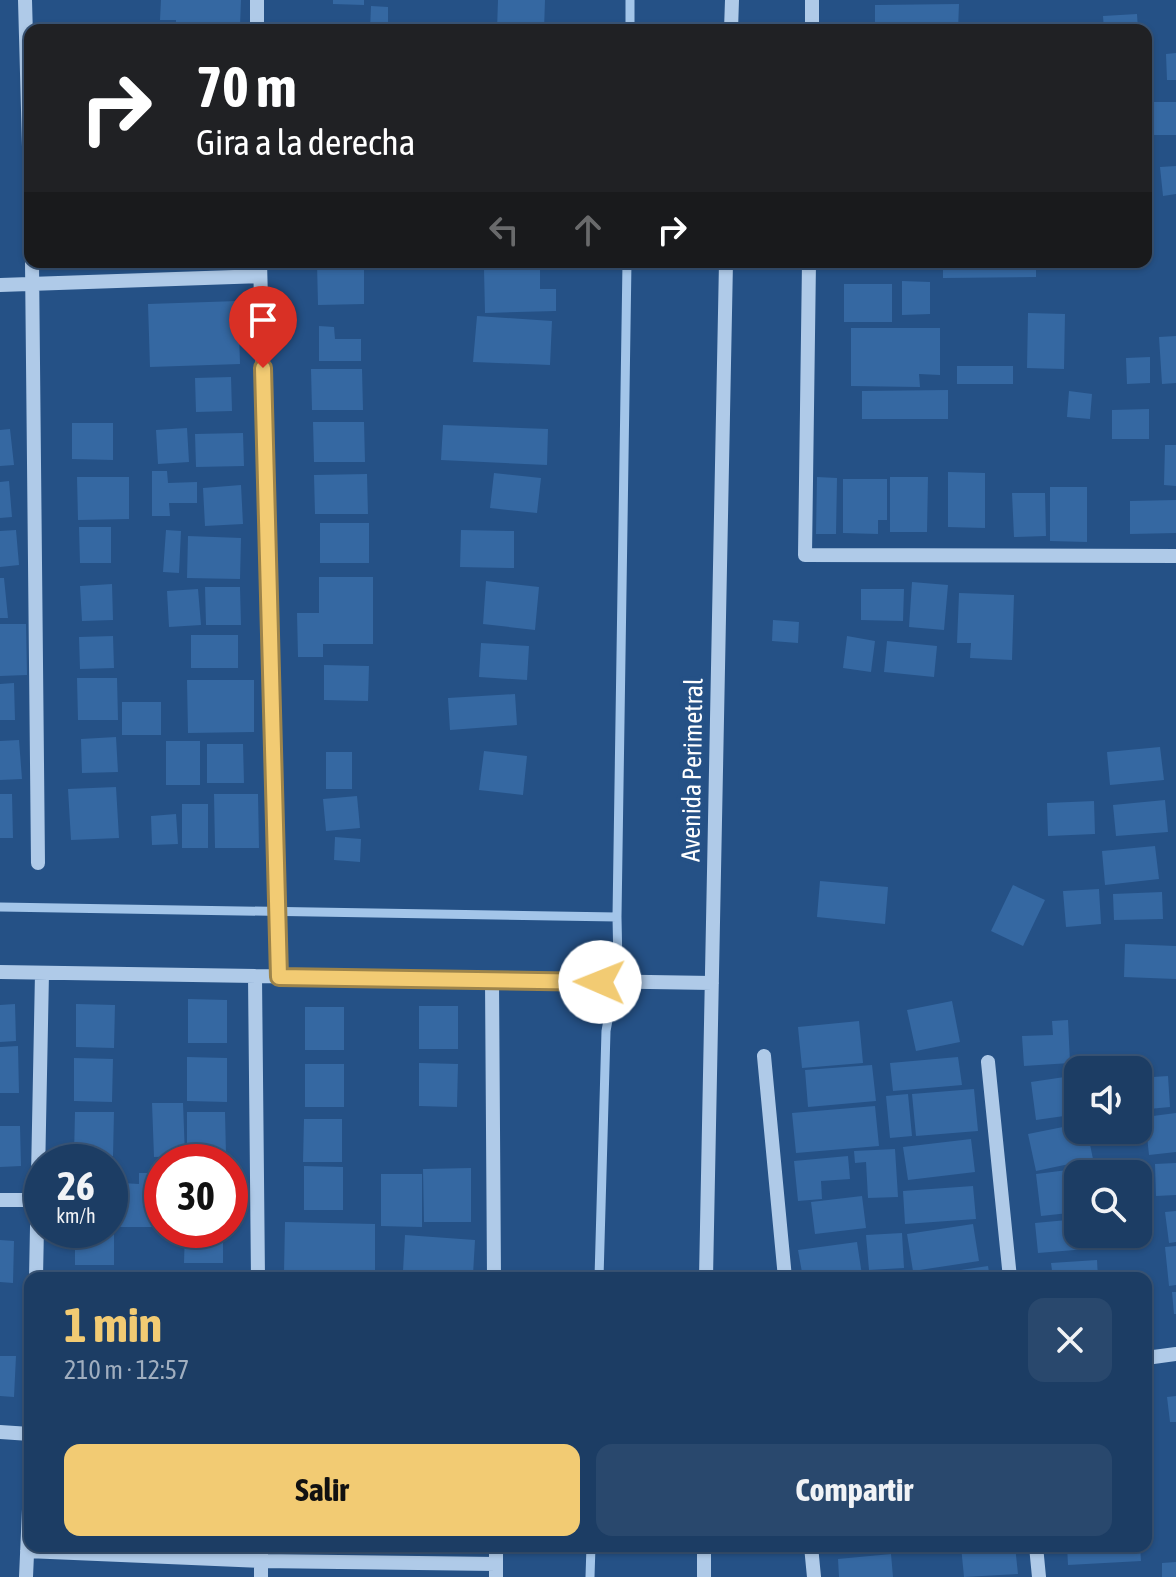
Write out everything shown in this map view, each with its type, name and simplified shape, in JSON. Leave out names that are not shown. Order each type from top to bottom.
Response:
[{"type":"street","points":[[25,0],[26,24]]},
{"type":"street","points":[[257,0],[257,24]]},
{"type":"street","points":[[731,24],[732,0]]},
{"type":"street","points":[[812,0],[812,24]]},
{"type":"street","points":[[32,268],[38,863]]},
{"type":"street","name":"Avenida Perimetral","points":[[706,1272],[726,268]]},
{"type":"street","points":[[809,268],[805,555],[1176,556]]},
{"type":"street","points":[[0,285],[260,269],[279,977]]},
{"type":"street","points":[[0,972],[712,983]]},
{"type":"street","points":[[38,1144],[42,973]]},
{"type":"street","points":[[255,976],[258,1272]]},
{"type":"street","points":[[492,980],[494,1272]]},
{"type":"street","points":[[764,1056],[784,1272]]},
{"type":"street","points":[[988,1062],[1009,1272]]},
{"type":"street","points":[[0,1200],[24,1200]]},
{"type":"street","points":[[36,1248],[36,1272]]},
{"type":"street","points":[[1152,1357],[1176,1354]]},
{"type":"street","points":[[0,1432],[24,1434]]},
{"type":"street","points":[[26,1577],[27,1552]]},
{"type":"street","points":[[105,1552],[261,1554],[496,1570]]},
{"type":"street","points":[[704,1552],[704,1577]]},
{"type":"street","points":[[812,1552],[814,1577]]},
{"type":"street","points":[[1037,1552],[1039,1577]]},
{"type":"street","points":[[261,1554],[261,1577]]},
{"type":"building","points":[[161,0],[241,0],[240,24],[176,24],[176,20],[160,20]]},
{"type":"building","points":[[333,0],[364,0],[364,5],[333,4]]},
{"type":"building","points":[[498,0],[545,0],[544,24],[497,24]]},
{"type":"building","points":[[959,4],[958,24],[875,24],[875,5]]},
{"type":"building","points":[[371,6],[388,7],[388,24],[370,24]]},
{"type":"building","points":[[1137,14],[1138,24],[1104,24],[1103,16]]},
{"type":"building","points":[[1176,53],[1176,80],[1167,80],[1166,54]]},
{"type":"building","points":[[1152,102],[1176,102],[1176,135],[1152,135]]},
{"type":"building","points":[[1176,166],[1176,194],[1163,196],[1160,167]]},
{"type":"building","points":[[317,268],[364,268],[364,304],[318,305]]},
{"type":"building","points":[[540,268],[540,289],[556,289],[556,311],[485,313],[484,269]]},
{"type":"building","points":[[943,268],[1036,268],[1036,277],[943,278]]},
{"type":"building","points":[[902,281],[930,282],[930,314],[902,315]]},
{"type":"building","points":[[844,284],[892,284],[892,322],[844,322]]},
{"type":"building","points":[[238,301],[240,364],[150,367],[148,304]]},
{"type":"building","points":[[1028,313],[1065,314],[1064,369],[1027,368]]},
{"type":"building","points":[[477,316],[552,321],[550,365],[473,362]]},
{"type":"building","points":[[319,326],[334,327],[335,339],[361,339],[361,361],[319,361]]},
{"type":"building","points":[[851,328],[940,328],[940,375],[919,374],[920,387],[851,386]]},
{"type":"building","points":[[1176,336],[1176,383],[1162,384],[1159,337]]},
{"type":"building","points":[[1150,357],[1150,383],[1127,384],[1126,358]]},
{"type":"building","points":[[957,366],[1013,366],[1013,384],[957,384]]},
{"type":"building","points":[[311,369],[362,369],[363,410],[312,410]]},
{"type":"building","points":[[231,377],[232,411],[196,412],[195,378]]},
{"type":"building","points":[[948,390],[948,419],[862,419],[862,391]]},
{"type":"building","points":[[1069,391],[1092,394],[1090,419],[1067,417]]},
{"type":"building","points":[[1149,409],[1149,439],[1112,439],[1112,410]]},
{"type":"building","points":[[313,422],[364,422],[365,462],[314,462]]},
{"type":"building","points":[[72,423],[113,423],[113,460],[72,459]]},
{"type":"building","points":[[443,425],[548,429],[547,465],[441,460]]},
{"type":"building","points":[[187,428],[189,462],[158,464],[156,430]]},
{"type":"building","points":[[10,429],[14,465],[0,466],[0,430]]},
{"type":"building","points":[[243,433],[244,466],[196,467],[195,434]]},
{"type":"building","points":[[1165,445],[1176,445],[1176,486],[1164,485]]},
{"type":"building","points":[[152,471],[167,471],[168,483],[197,482],[197,503],[169,503],[170,516],[152,516]]},
{"type":"building","points":[[948,472],[985,473],[985,528],[948,527]]},
{"type":"building","points":[[494,473],[541,478],[537,513],[490,508]]},
{"type":"building","points":[[367,474],[368,514],[315,514],[314,475]]},
{"type":"building","points":[[77,477],[129,477],[129,519],[78,520]]},
{"type":"building","points":[[817,477],[837,478],[836,534],[816,534]]},
{"type":"building","points":[[890,477],[928,477],[927,532],[890,532]]},
{"type":"building","points":[[843,479],[887,479],[887,520],[878,520],[878,534],[843,533]]},
{"type":"building","points":[[9,481],[12,517],[0,518],[0,482]]},
{"type":"building","points":[[241,485],[243,524],[205,526],[203,488]]},
{"type":"building","points":[[1050,487],[1087,487],[1087,542],[1050,541]]},
{"type":"building","points":[[1012,493],[1045,493],[1046,536],[1014,537]]},
{"type":"building","points":[[1176,500],[1176,533],[1130,534],[1130,501]]},
{"type":"building","points":[[320,523],[369,523],[369,563],[320,563]]},
{"type":"building","points":[[79,527],[111,527],[111,563],[80,563]]},
{"type":"building","points":[[16,530],[19,565],[0,567],[0,531]]},
{"type":"building","points":[[166,530],[181,531],[179,573],[163,572]]},
{"type":"building","points":[[461,530],[514,531],[514,568],[460,567]]},
{"type":"building","points":[[188,536],[241,538],[240,579],[187,578]]},
{"type":"building","points":[[319,577],[373,577],[373,644],[323,644],[323,657],[298,657],[297,613],[319,613]]},
{"type":"building","points":[[0,578],[4,578],[8,618],[0,618]]},
{"type":"building","points":[[486,581],[539,587],[535,630],[483,624]]},
{"type":"building","points":[[912,582],[948,585],[944,630],[909,627]]},
{"type":"building","points":[[112,584],[113,620],[82,621],[80,586]]},
{"type":"building","points":[[205,587],[240,587],[241,625],[206,625]]},
{"type":"building","points":[[198,589],[201,625],[169,627],[167,591]]},
{"type":"building","points":[[861,589],[904,589],[903,621],[861,620]]},
{"type":"building","points":[[959,593],[1014,595],[1012,660],[970,658],[971,643],[957,643]]},
{"type":"building","points":[[773,620],[799,622],[798,643],[772,641]]},
{"type":"building","points":[[0,624],[26,624],[27,675],[0,676]]},
{"type":"building","points":[[191,635],[238,635],[238,668],[191,668]]},
{"type":"building","points":[[113,636],[114,668],[80,669],[79,637]]},
{"type":"building","points":[[847,636],[875,641],[871,672],[843,668]]},
{"type":"building","points":[[887,641],[937,646],[934,677],[884,672]]},
{"type":"building","points":[[481,643],[529,646],[527,680],[479,677]]},
{"type":"building","points":[[324,665],[369,666],[368,701],[324,700]]},
{"type":"building","points":[[77,678],[117,678],[118,720],[78,720]]},
{"type":"building","points":[[187,680],[254,680],[254,732],[188,733]]},
{"type":"building","points":[[14,683],[15,720],[0,720],[0,684]]},
{"type":"building","points":[[515,694],[517,725],[450,730],[448,698]]},
{"type":"building","points":[[122,702],[161,702],[161,735],[122,735]]},
{"type":"building","points":[[116,737],[118,772],[82,773],[81,739]]},
{"type":"building","points":[[19,740],[22,779],[0,780],[0,741]]},
{"type":"building","points":[[166,741],[200,741],[200,785],[166,785]]},
{"type":"building","points":[[207,744],[243,744],[244,783],[207,783]]},
{"type":"building","points":[[1160,747],[1164,780],[1110,785],[1107,752]]},
{"type":"building","points":[[484,751],[527,756],[523,795],[479,790]]},
{"type":"building","points":[[326,752],[352,752],[352,789],[326,789]]},
{"type":"building","points":[[116,787],[119,838],[71,840],[68,789]]},
{"type":"building","points":[[0,794],[12,794],[13,838],[0,838]]},
{"type":"building","points":[[214,794],[258,794],[259,848],[215,848]]},
{"type":"building","points":[[357,796],[360,828],[326,831],[323,799]]},
{"type":"building","points":[[1165,800],[1168,832],[1116,836],[1113,805]]},
{"type":"building","points":[[1094,801],[1095,834],[1048,836],[1047,803]]},
{"type":"building","points":[[182,804],[208,804],[208,848],[182,848]]},
{"type":"building","points":[[176,814],[178,844],[152,845],[151,816]]},
{"type":"building","points":[[335,837],[361,839],[360,862],[334,860]]},
{"type":"building","points":[[1155,846],[1159,879],[1105,885],[1102,851]]},
{"type":"building","points":[[820,881],[888,887],[885,924],[817,917]]},
{"type":"building","points":[[1013,885],[1045,900],[1023,946],[991,931]]},
{"type":"building","points":[[1099,889],[1101,924],[1066,927],[1063,891]]},
{"type":"building","points":[[1162,892],[1163,919],[1114,920],[1113,894]]},
{"type":"building","points":[[1125,944],[1176,946],[1176,979],[1124,977]]},
{"type":"building","points":[[188,999],[227,1000],[227,1043],[188,1043]]},
{"type":"building","points":[[952,1001],[960,1042],[916,1051],[907,1010]]},
{"type":"building","points":[[15,1004],[16,1041],[0,1042],[0,1005]]},
{"type":"building","points":[[76,1004],[115,1005],[114,1048],[76,1047]]},
{"type":"building","points":[[419,1006],[458,1006],[458,1049],[419,1049]]},
{"type":"building","points":[[305,1007],[344,1007],[344,1050],[305,1050]]},
{"type":"building","points":[[1068,1020],[1070,1056],[1064,1056],[1064,1063],[1024,1066],[1022,1036],[1053,1035],[1052,1021]]},
{"type":"building","points":[[859,1021],[863,1063],[802,1068],[798,1027]]},
{"type":"building","points":[[18,1046],[19,1093],[0,1093],[0,1047]]},
{"type":"building","points":[[187,1057],[227,1058],[227,1102],[187,1101]]},
{"type":"building","points":[[958,1057],[962,1085],[893,1091],[890,1063]]},
{"type":"building","points":[[74,1058],[113,1059],[112,1102],[74,1101]]},
{"type":"building","points":[[419,1063],[458,1064],[457,1107],[419,1106]]},
{"type":"building","points":[[305,1064],[344,1064],[344,1107],[305,1107]]},
{"type":"building","points":[[872,1065],[876,1101],[808,1107],[805,1070]]},
{"type":"building","points":[[1168,1076],[1170,1107],[1152,1109],[1152,1077]]},
{"type":"building","points":[[1064,1077],[1064,1116],[1036,1120],[1031,1082]]},
{"type":"building","points":[[974,1089],[978,1131],[916,1136],[912,1094]]},
{"type":"building","points":[[908,1094],[912,1136],[890,1138],[886,1096]]},
{"type":"building","points":[[152,1103],[183,1103],[185,1144],[154,1144]]},
{"type":"building","points":[[875,1106],[879,1146],[796,1153],[792,1113]]},
{"type":"building","points":[[75,1112],[114,1112],[113,1144],[74,1144]]},
{"type":"building","points":[[187,1112],[225,1112],[226,1144],[187,1144]]},
{"type":"building","points":[[1176,1113],[1176,1152],[1149,1155],[1152,1116]]},
{"type":"building","points":[[304,1119],[342,1119],[342,1162],[303,1162]]},
{"type":"building","points":[[0,1126],[20,1126],[21,1166],[0,1167]]},
{"type":"building","points":[[1064,1127],[1064,1144],[1090,1144],[1093,1159],[1064,1160],[1064,1165],[1036,1171],[1028,1134]]},
{"type":"building","points":[[971,1139],[975,1172],[908,1180],[903,1147]]},
{"type":"building","points":[[895,1149],[898,1197],[868,1198],[866,1162],[855,1163],[854,1151]]},
{"type":"building","points":[[848,1156],[850,1179],[821,1181],[822,1199],[798,1201],[794,1161]]},
{"type":"building","points":[[1176,1163],[1176,1195],[1156,1196],[1155,1164]]},
{"type":"building","points":[[304,1166],[343,1167],[343,1210],[304,1210]]},
{"type":"building","points":[[471,1168],[471,1222],[424,1222],[423,1169]]},
{"type":"building","points":[[1064,1170],[1064,1214],[1041,1216],[1036,1174]]},
{"type":"building","points":[[139,1173],[144,1173],[144,1227],[128,1227],[128,1183],[139,1184]]},
{"type":"building","points":[[381,1174],[422,1174],[422,1227],[381,1226]]},
{"type":"building","points":[[973,1186],[976,1219],[905,1224],[903,1191]]},
{"type":"building","points":[[862,1196],[866,1228],[815,1234],[811,1202]]},
{"type":"building","points":[[1176,1211],[1176,1242],[1169,1243],[1165,1212]]},
{"type":"building","points":[[1064,1220],[1064,1248],[1099,1248],[1038,1253],[1035,1223]]},
{"type":"building","points":[[285,1222],[375,1224],[375,1272],[284,1272]]},
{"type":"building","points":[[973,1224],[979,1261],[913,1271],[907,1234]]},
{"type":"building","points":[[902,1233],[904,1268],[869,1270],[866,1235]]},
{"type":"building","points":[[405,1235],[475,1240],[473,1272],[403,1271]]},
{"type":"building","points":[[0,1240],[14,1241],[13,1283],[0,1282]]},
{"type":"building","points":[[857,1242],[862,1272],[802,1272],[798,1250]]},
{"type":"building","points":[[1176,1246],[1176,1285],[1169,1286],[1165,1247]]},
{"type":"building","points":[[75,1248],[114,1248],[114,1265],[75,1265]]},
{"type":"building","points":[[184,1248],[223,1248],[223,1263],[184,1263]]},
{"type":"building","points":[[1097,1260],[1098,1272],[1052,1272],[1051,1263]]},
{"type":"building","points":[[988,1266],[989,1272],[947,1272]]},
{"type":"building","points":[[1172,1292],[1176,1292],[1176,1314],[1174,1314]]},
{"type":"building","points":[[0,1356],[16,1356],[14,1397],[0,1396]]},
{"type":"building","points":[[1176,1396],[1176,1422],[1170,1422],[1167,1397]]},
{"type":"building","points":[[962,1552],[1016,1552],[1018,1574],[964,1577]]},
{"type":"building","points":[[1067,1552],[1140,1552],[1141,1561],[1068,1565]]},
{"type":"building","points":[[891,1554],[893,1577],[839,1577],[838,1559]]},
{"type":"building","points":[[1176,1562],[1176,1577],[1162,1577],[1162,1563]]},
{"type":"waterway","points":[[630,0],[630,24]]},
{"type":"waterway","points":[[599,1272],[606,1031],[618,966],[627,268]]},
{"type":"waterway","points":[[0,907],[617,917]]},
{"type":"waterway","points":[[590,1577],[591,1552]]},
{"type":"route","points":[[263,368],[279,977],[600,982]]}]
